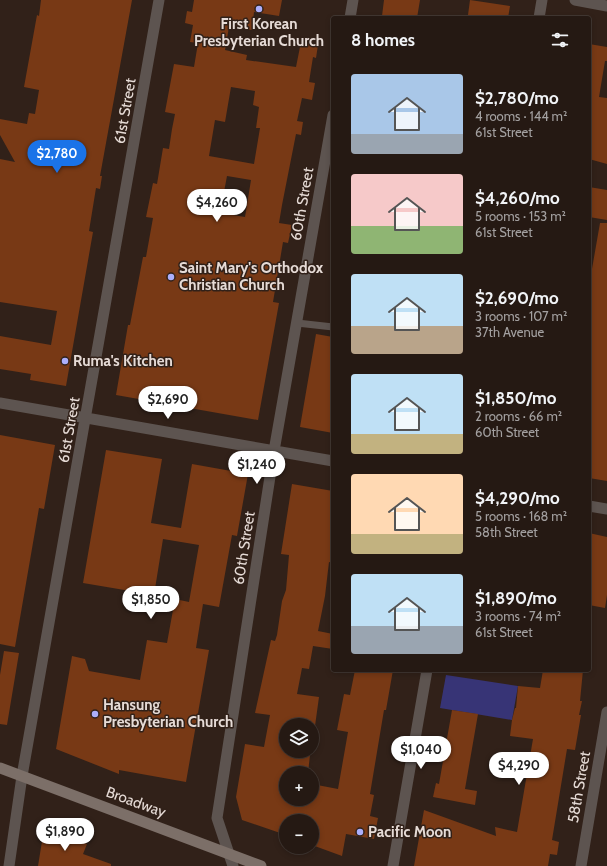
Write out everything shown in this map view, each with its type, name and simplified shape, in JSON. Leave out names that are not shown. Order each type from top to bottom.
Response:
[{"type":"main road","name":"Broadway","points":[[0,768],[261,866]]},
{"type":"street","name":"61st Street","points":[[9,866],[22,776],[160,0]]},
{"type":"street","points":[[350,16],[353,0]]},
{"type":"street","points":[[539,16],[542,0]]},
{"type":"street","points":[[575,0],[607,6]]},
{"type":"street","name":"60th Street","points":[[233,866],[217,818],[274,451],[331,127]]},
{"type":"street","points":[[0,403],[331,461]]},
{"type":"street","points":[[591,506],[607,509]]},
{"type":"street","points":[[393,866],[427,672]]},
{"type":"street","name":"58th Street","points":[[581,866],[607,712]]},
{"type":"lane","points":[[297,323],[331,327]]},
{"type":"shaded area","points":[[446,675],[518,686],[512,720],[440,708]]},
{"type":"building","points":[[41,0],[132,0],[100,176],[102,176],[100,189],[96,188],[89,231],[93,232],[66,386],[30,380],[31,374],[0,369],[0,336],[51,345],[57,311],[0,302],[0,159],[15,162],[0,135],[0,119],[27,124],[29,113],[35,114],[39,90],[24,87]]},
{"type":"building","points":[[194,0],[282,0],[279,16],[254,12],[252,30],[229,27],[225,50],[247,55],[246,60],[296,67],[301,42],[318,45],[316,58],[313,57],[309,82],[315,83],[312,100],[302,98],[297,121],[303,122],[301,135],[296,134],[279,223],[292,225],[288,243],[283,242],[273,302],[279,303],[258,420],[116,395],[128,325],[130,325],[143,257],[146,257],[153,218],[146,217],[153,183],[157,184],[163,148],[169,149],[175,114],[165,112],[174,64],[194,67],[198,43],[190,42],[193,25],[185,23],[187,11],[192,12]],"holes":[[[231,87],[255,91],[253,105],[259,107],[256,128],[260,128],[254,164],[209,156],[215,120],[225,122]],[[227,176],[251,180],[245,217],[220,213]]]},
{"type":"building","points":[[384,0],[420,0],[417,16],[382,16]]},
{"type":"building","points":[[470,0],[510,6],[508,16],[468,15]]},
{"type":"building","points":[[591,44],[607,47],[607,61],[605,61],[599,97],[607,98],[607,164],[591,160]]},
{"type":"building","points":[[591,187],[607,190],[607,220],[591,217]]},
{"type":"building","points":[[600,223],[607,223],[607,481],[591,478],[591,275]]},
{"type":"building","points":[[316,334],[331,337],[331,433],[300,427]]},
{"type":"building","points":[[0,435],[55,445],[44,509],[39,508],[15,647],[0,644]]},
{"type":"building","points":[[106,450],[162,459],[151,523],[181,528],[192,464],[248,474],[237,536],[232,535],[219,607],[203,604],[196,648],[209,650],[186,782],[119,770],[119,774],[56,749],[72,656],[85,659],[89,671],[140,680],[147,640],[167,643],[175,599],[189,602],[199,545],[163,539],[154,595],[83,583]]},
{"type":"building","points":[[292,484],[331,491],[331,562],[329,562],[325,596],[318,631],[331,634],[331,649],[313,646],[309,669],[302,668],[297,694],[319,697],[316,718],[279,718],[279,758],[310,758],[309,766],[279,766],[279,806],[319,806],[319,785],[338,789],[348,732],[337,730],[344,694],[350,695],[355,672],[393,672],[386,710],[384,710],[370,794],[374,795],[370,816],[378,818],[374,839],[346,834],[342,856],[319,848],[319,814],[279,814],[279,833],[242,820],[236,797],[245,744],[264,747],[270,715],[255,713],[271,640],[275,641],[277,635],[282,601],[286,590],[289,555],[281,554]]},
{"type":"building","points":[[591,533],[607,537],[607,595],[605,608],[591,605]]},
{"type":"building","points":[[4,651],[19,653],[7,725],[0,724],[0,675]]},
{"type":"building","points":[[543,672],[583,672],[580,701],[582,701],[579,715],[581,715],[575,750],[567,749],[552,840],[559,842],[557,855],[550,854],[548,866],[414,866],[424,810],[496,836],[495,827],[517,832],[533,739],[510,736],[512,720],[516,708],[518,686],[540,688]]},
{"type":"building","points":[[452,710],[478,714],[465,789],[477,791],[475,805],[433,797],[436,783],[439,784]]},
{"type":"building","points":[[44,829],[87,844],[83,854],[111,864],[111,866],[38,866]]},
{"type":"place","name":"First Korean Presbyterian Church","points":[[259,9]]},
{"type":"place","name":"Saint Mary's Orthodox Christian Church","points":[[171,277]]},
{"type":"place","name":"Ruma's Kitchen","points":[[65,361]]},
{"type":"place","name":"Hansung Presbyterian Church","points":[[95,714]]},
{"type":"place","name":"Pacific Moon","points":[[360,832]]}]
